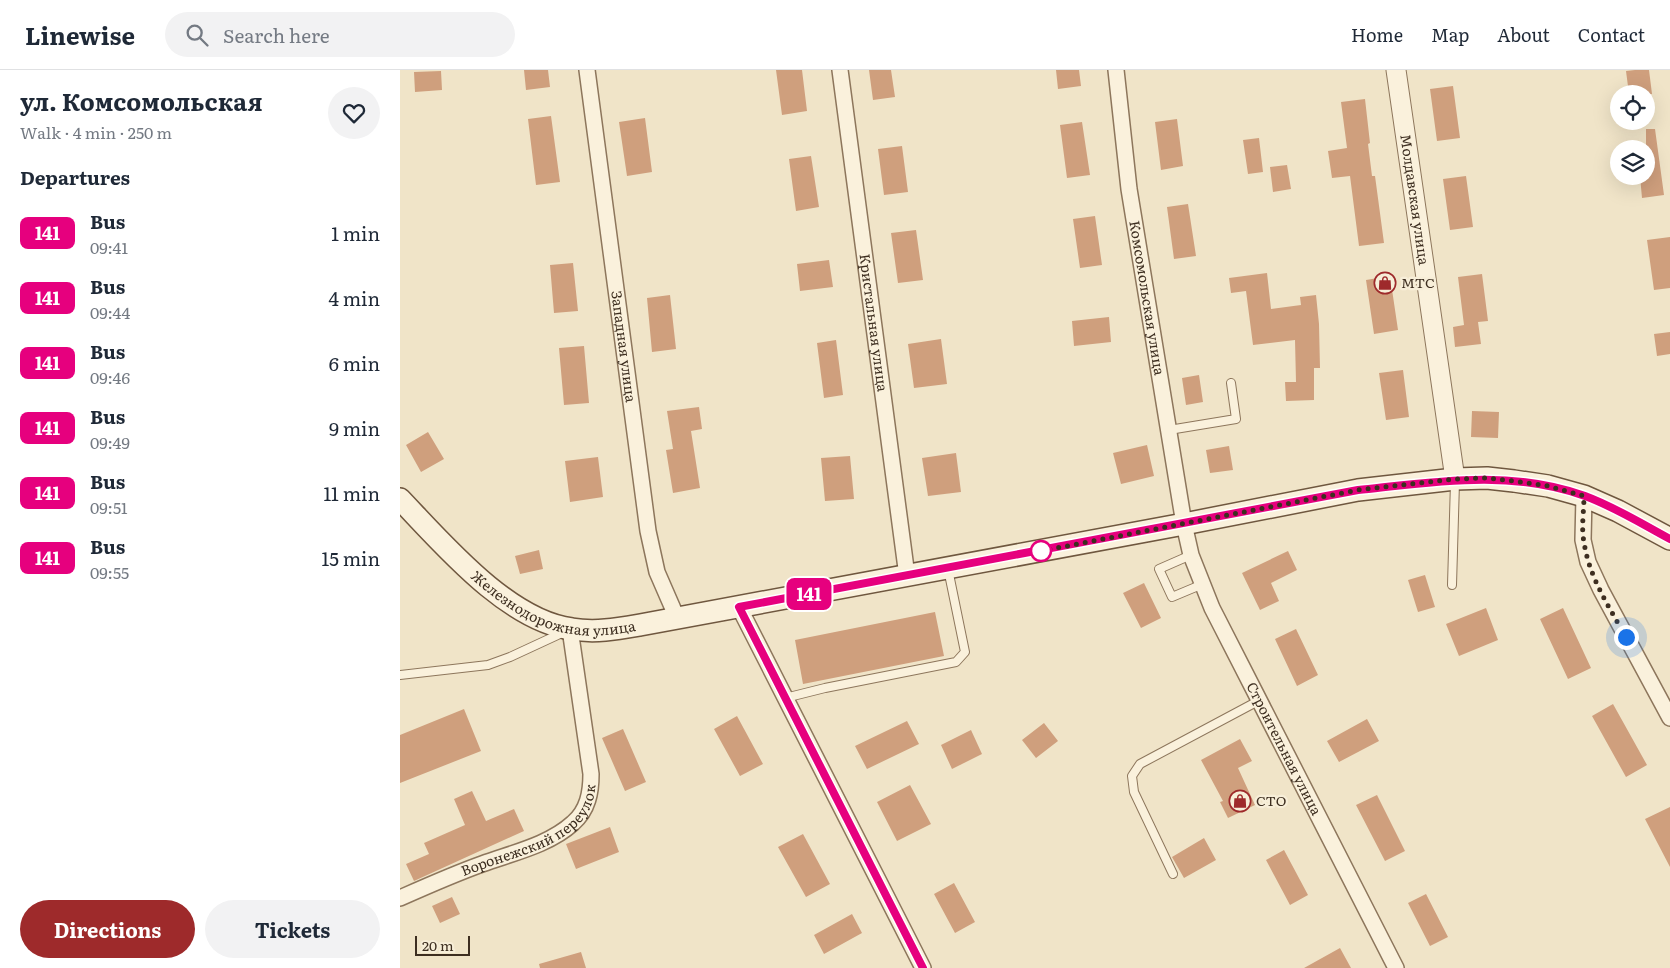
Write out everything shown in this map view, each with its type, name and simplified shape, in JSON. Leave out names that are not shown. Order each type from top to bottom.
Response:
[{"type":"main road","name":"Железнодорожная улица","points":[[400,499],[459,559],[502,598],[545,623],[570,629],[610,630],[908,576],[1358,490],[1455,479],[1487,478],[1514,481],[1548,486],[1584,496],[1618,511],[1670,539]]},
{"type":"street","name":"Западная улица","points":[[587,70],[648,530],[657,572],[677,618]]},
{"type":"street","name":"Кристальная улица","points":[[840,70],[908,576]]},
{"type":"street","name":"Комсомольская улица","points":[[1116,70],[1129,189],[1184,524]]},
{"type":"street","name":"Молдавская улица","points":[[1396,70],[1455,479]]},
{"type":"street","points":[[1584,496],[1583,540],[1588,562],[1600,590],[1670,718]]},
{"type":"street","name":"Строительная улица","points":[[1184,524],[1191,555],[1212,608],[1396,968]]},
{"type":"street","points":[[739,607],[923,968]]},
{"type":"street","name":"Воронежский переулок","points":[[400,898],[448,877],[545,841],[574,822],[584,810],[591,791],[591,774],[570,629]]},
{"type":"lane","points":[[1168,430],[1236,419],[1231,383]]},
{"type":"lane","points":[[1452,584],[1455,479]]},
{"type":"lane","points":[[1191,555],[1159,569],[1172,596],[1203,584]]},
{"type":"lane","points":[[785,698],[825,688],[956,662],[965,652],[947,568]]},
{"type":"lane","points":[[400,675],[488,665],[510,657],[570,629]]},
{"type":"lane","points":[[1173,874],[1134,792],[1132,776],[1140,764],[1260,700]]},
{"type":"building","points":[[524,70],[548,70],[550,87],[526,90]]},
{"type":"building","points":[[776,70],[802,70],[807,111],[782,115]]},
{"type":"building","points":[[869,70],[891,70],[895,97],[873,100]]},
{"type":"building","points":[[1056,70],[1079,70],[1081,86],[1058,89]]},
{"type":"building","points":[[1649,70],[1651,85],[1628,85],[1626,71]]},
{"type":"building","points":[[441,71],[442,90],[415,92],[414,72]]},
{"type":"building","points":[[1453,86],[1460,138],[1437,141],[1430,89]]},
{"type":"building","points":[[1365,99],[1372,176],[1375,176],[1384,243],[1359,246],[1350,176],[1332,178],[1328,151],[1347,148],[1341,102]]},
{"type":"building","points":[[551,116],[560,182],[536,185],[528,119]]},
{"type":"building","points":[[645,118],[652,172],[627,176],[619,122]]},
{"type":"building","points":[[1177,119],[1183,166],[1161,170],[1155,122]]},
{"type":"building","points":[[1082,122],[1090,175],[1067,178],[1060,125]]},
{"type":"building","points":[[1655,129],[1664,195],[1642,198],[1641,185],[1655,185],[1655,140],[1646,140],[1646,130]]},
{"type":"building","points":[[1259,138],[1263,172],[1248,174],[1243,140]]},
{"type":"building","points":[[902,146],[908,192],[884,195],[878,149]]},
{"type":"building","points":[[811,156],[819,207],[796,211],[789,159]]},
{"type":"building","points":[[1287,165],[1291,189],[1273,192],[1270,167]]},
{"type":"building","points":[[1466,176],[1473,227],[1450,230],[1443,179]]},
{"type":"building","points":[[1188,204],[1196,256],[1174,259],[1167,207]]},
{"type":"building","points":[[1095,216],[1102,265],[1080,268],[1073,219]]},
{"type":"building","points":[[916,230],[923,280],[898,283],[891,233]]},
{"type":"building","points":[[1670,237],[1670,288],[1654,290],[1647,240]]},
{"type":"building","points":[[829,260],[833,287],[800,291],[797,264]]},
{"type":"building","points":[[573,263],[578,311],[554,313],[550,265]]},
{"type":"building","points":[[1267,273],[1271,309],[1301,305],[1300,297],[1316,295],[1320,368],[1314,368],[1314,400],[1286,401],[1285,382],[1296,382],[1295,340],[1253,345],[1246,291],[1231,293],[1229,278]]},
{"type":"building","points":[[1482,274],[1488,321],[1478,322],[1481,344],[1455,347],[1453,327],[1464,325],[1458,277]]},
{"type":"building","points":[[1390,276],[1398,330],[1374,334],[1366,280]]},
{"type":"building","points":[[670,295],[676,349],[652,352],[647,298]]},
{"type":"building","points":[[1109,317],[1111,342],[1074,346],[1072,321]]},
{"type":"building","points":[[1670,332],[1670,354],[1657,356],[1654,334]]},
{"type":"building","points":[[941,339],[947,384],[914,388],[908,344]]},
{"type":"building","points":[[836,340],[843,395],[824,398],[817,343]]},
{"type":"building","points":[[584,346],[589,403],[564,405],[559,348]]},
{"type":"building","points":[[1403,370],[1409,417],[1386,420],[1379,373]]},
{"type":"building","points":[[1199,375],[1203,402],[1186,405],[1182,378]]},
{"type":"building","points":[[699,407],[702,429],[691,431],[700,488],[673,493],[666,450],[673,449],[667,411]]},
{"type":"building","points":[[1472,411],[1499,412],[1498,438],[1471,437]]},
{"type":"building","points":[[428,432],[444,459],[421,472],[406,445]]},
{"type":"building","points":[[1147,445],[1154,476],[1121,484],[1113,453]]},
{"type":"building","points":[[1229,446],[1233,470],[1210,473],[1206,450]]},
{"type":"building","points":[[956,453],[961,492],[928,496],[922,458]]},
{"type":"building","points":[[850,456],[854,499],[825,501],[821,458]]},
{"type":"building","points":[[598,457],[603,497],[570,502],[565,461]]},
{"type":"building","points":[[539,550],[543,569],[520,574],[515,556]]},
{"type":"building","points":[[1288,551],[1297,570],[1271,583],[1279,601],[1260,610],[1242,573]]},
{"type":"building","points":[[1425,575],[1435,607],[1418,612],[1408,580]]},
{"type":"building","points":[[1144,583],[1161,618],[1141,628],[1123,593]]},
{"type":"building","points":[[1486,608],[1498,640],[1459,656],[1446,624]]},
{"type":"building","points":[[1563,608],[1591,668],[1568,679],[1540,619]]},
{"type":"building","points":[[935,612],[944,656],[803,684],[795,640]]},
{"type":"building","points":[[1296,629],[1318,675],[1297,686],[1275,639]]},
{"type":"building","points":[[1613,704],[1647,765],[1626,777],[1592,716]]},
{"type":"building","points":[[464,709],[481,751],[400,783],[400,735]]},
{"type":"building","points":[[737,716],[763,764],[740,776],[714,729]]},
{"type":"building","points":[[1367,719],[1379,741],[1339,762],[1327,741]]},
{"type":"building","points":[[907,721],[919,744],[867,769],[855,746]]},
{"type":"building","points":[[1044,723],[1058,741],[1036,758],[1022,740]]},
{"type":"building","points":[[623,729],[646,782],[625,791],[602,738]]},
{"type":"building","points":[[971,730],[982,754],[952,769],[941,745]]},
{"type":"building","points":[[1240,739],[1252,761],[1238,768],[1255,805],[1228,818],[1220,802],[1223,801],[1201,760]]},
{"type":"building","points":[[910,785],[931,824],[897,841],[877,802]]},
{"type":"building","points":[[472,791],[486,821],[514,809],[524,831],[414,881],[406,864],[429,854],[424,843],[465,825],[454,799]]},
{"type":"building","points":[[1377,795],[1405,851],[1385,861],[1356,805]]},
{"type":"building","points":[[1670,807],[1670,867],[1645,819]]},
{"type":"building","points":[[610,827],[619,852],[576,869],[566,844]]},
{"type":"building","points":[[803,834],[830,884],[806,897],[778,847]]},
{"type":"building","points":[[1204,838],[1216,860],[1184,878],[1172,857]]},
{"type":"building","points":[[1284,850],[1308,895],[1290,905],[1266,860]]},
{"type":"building","points":[[954,883],[975,922],[955,933],[934,894]]},
{"type":"building","points":[[1426,894],[1448,937],[1430,946],[1408,903]]},
{"type":"building","points":[[452,897],[460,914],[440,923],[432,906]]},
{"type":"building","points":[[852,914],[862,933],[824,954],[814,935]]},
{"type":"building","points":[[1340,948],[1351,968],[1304,968]]},
{"type":"building","points":[[581,952],[586,968],[540,968],[539,964]]},
{"type":"bus line","name":"141","points":[[923,968],[739,607],[1358,490],[1455,479],[1487,478],[1514,481],[1548,486],[1584,496],[1618,511],[1670,539]]},
{"type":"place","name":"МТС","points":[[1385,283]]},
{"type":"place","name":"СТО","points":[[1240,801]]},
{"type":"route","points":[[1041,551],[1358,490],[1455,479],[1487,478],[1514,481],[1548,486],[1584,496],[1583,540],[1588,562],[1600,590],[1626,637]]}]
